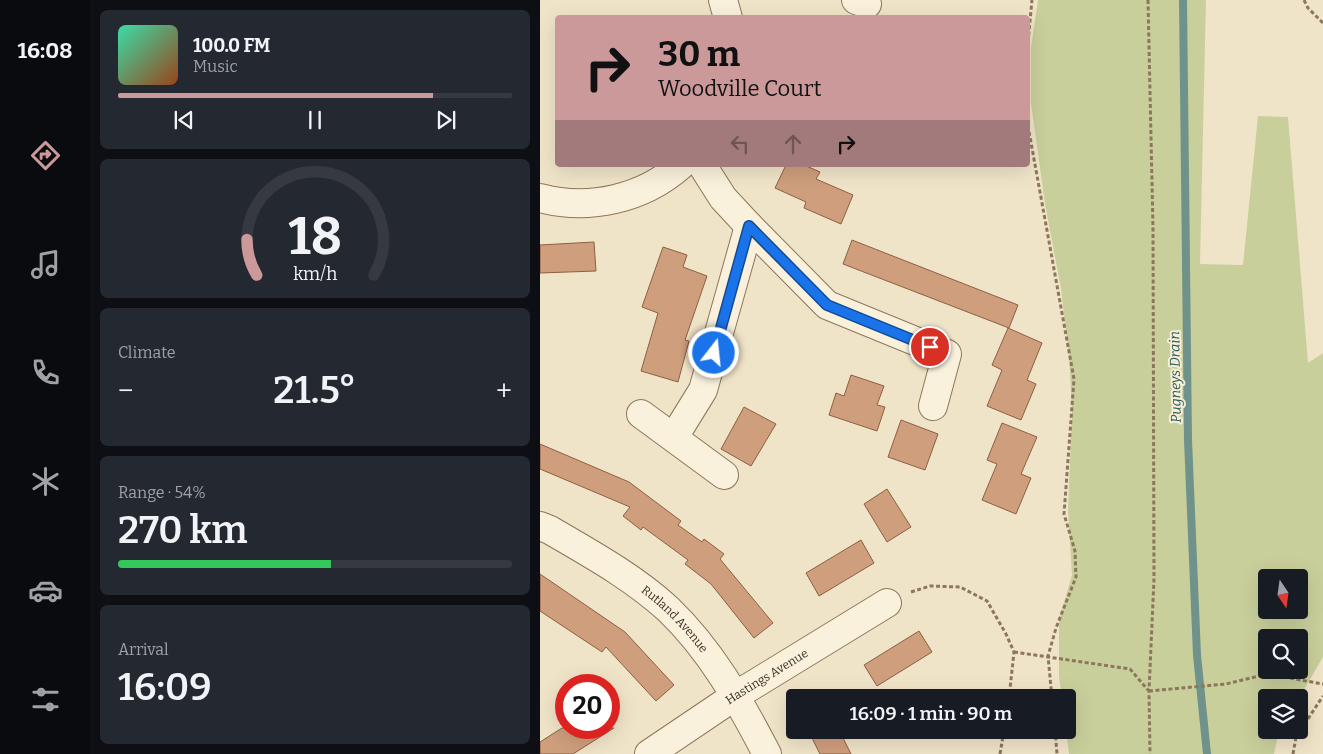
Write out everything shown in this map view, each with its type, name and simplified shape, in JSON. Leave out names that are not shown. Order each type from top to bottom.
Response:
[{"type":"street","points":[[723,0],[727,15]]},
{"type":"street","points":[[540,198],[554,202],[584,204],[614,200],[642,191],[670,175],[679,167]]},
{"type":"street","points":[[703,167],[724,198],[749,226],[827,305],[947,354],[933,406]]},
{"type":"street","points":[[674,437],[703,390],[749,226]]},
{"type":"street","points":[[641,414],[724,475]]},
{"type":"street","name":"Rutland Avenue","points":[[540,526],[575,544],[632,580],[668,609],[696,640],[719,670],[767,754]]},
{"type":"street","name":"Hastings Avenue","points":[[649,754],[735,696],[887,603]]},
{"type":"path","points":[[1030,21],[1032,0]]},
{"type":"path","points":[[1148,0],[1153,228],[1154,559],[1149,690],[1150,754]]},
{"type":"path","points":[[1304,0],[1308,8],[1323,23]]},
{"type":"path","points":[[1030,137],[1074,379],[1064,514],[1075,551],[1076,577],[1056,628],[1048,656],[1051,689]]},
{"type":"path","points":[[887,603],[904,594],[930,586],[960,587],[987,601],[1014,652],[1010,689]]},
{"type":"path","points":[[1014,652],[1130,669],[1149,690]]},
{"type":"path","points":[[1149,690],[1226,684],[1267,674],[1323,684]]},
{"type":"path","points":[[1293,754],[1296,737],[1323,696]]},
{"type":"path","points":[[1000,754],[1002,739]]},
{"type":"path","points":[[1056,739],[1057,754]]},
{"type":"green space","points":[[1038,0],[1206,0],[1200,264],[1243,265],[1258,116],[1288,117],[1308,363],[1323,353],[1323,657],[1304,689],[1258,689],[1258,739],[1277,739],[1274,754],[1069,754],[1067,739],[1076,739],[1076,689],[1061,689],[1059,620],[1072,575],[1068,511],[1072,412],[1069,356],[1061,289],[1045,204],[1031,103],[1031,48]]},
{"type":"building","points":[[785,167],[809,167],[820,172],[816,179],[853,195],[841,224],[804,208],[806,202],[775,188]]},
{"type":"building","points":[[852,240],[1018,305],[1009,328],[843,264]]},
{"type":"building","points":[[594,242],[596,271],[540,273],[540,245]]},
{"type":"building","points":[[663,247],[687,255],[683,267],[707,276],[685,340],[689,341],[678,382],[641,371],[658,313],[642,307]]},
{"type":"building","points":[[1008,328],[1042,343],[1027,380],[1036,384],[1021,420],[987,406],[1002,370],[992,365]]},
{"type":"building","points":[[851,375],[884,386],[877,405],[885,407],[877,431],[829,415],[836,393],[844,396]]},
{"type":"building","points":[[744,407],[776,424],[751,466],[721,449]]},
{"type":"building","points":[[901,420],[938,434],[925,470],[888,457]]},
{"type":"building","points":[[1002,423],[1037,437],[1021,474],[1031,478],[1016,514],[982,500],[997,464],[987,460]]},
{"type":"building","points":[[540,444],[629,482],[681,521],[678,525],[702,542],[704,539],[724,554],[720,559],[773,623],[754,638],[711,584],[685,564],[688,560],[643,527],[641,530],[623,516],[630,507],[540,469]]},
{"type":"building","points":[[887,489],[911,527],[887,542],[864,504]]},
{"type":"building","points":[[861,540],[874,563],[819,596],[806,573]]},
{"type":"building","points":[[540,574],[625,632],[674,685],[656,701],[606,647],[602,652],[540,611]]},
{"type":"building","points":[[919,631],[932,652],[877,686],[864,665]]},
{"type":"building","points":[[555,732],[555,739],[597,739],[573,754],[540,754],[540,742]]},
{"type":"building","points":[[812,739],[844,739],[851,754],[820,754]]},
{"type":"waterway","name":"Pugneys Drain","points":[[1183,0],[1188,440],[1197,655],[1207,754]]},
{"type":"route","points":[[714,353],[749,226],[827,305],[930,347]]}]
